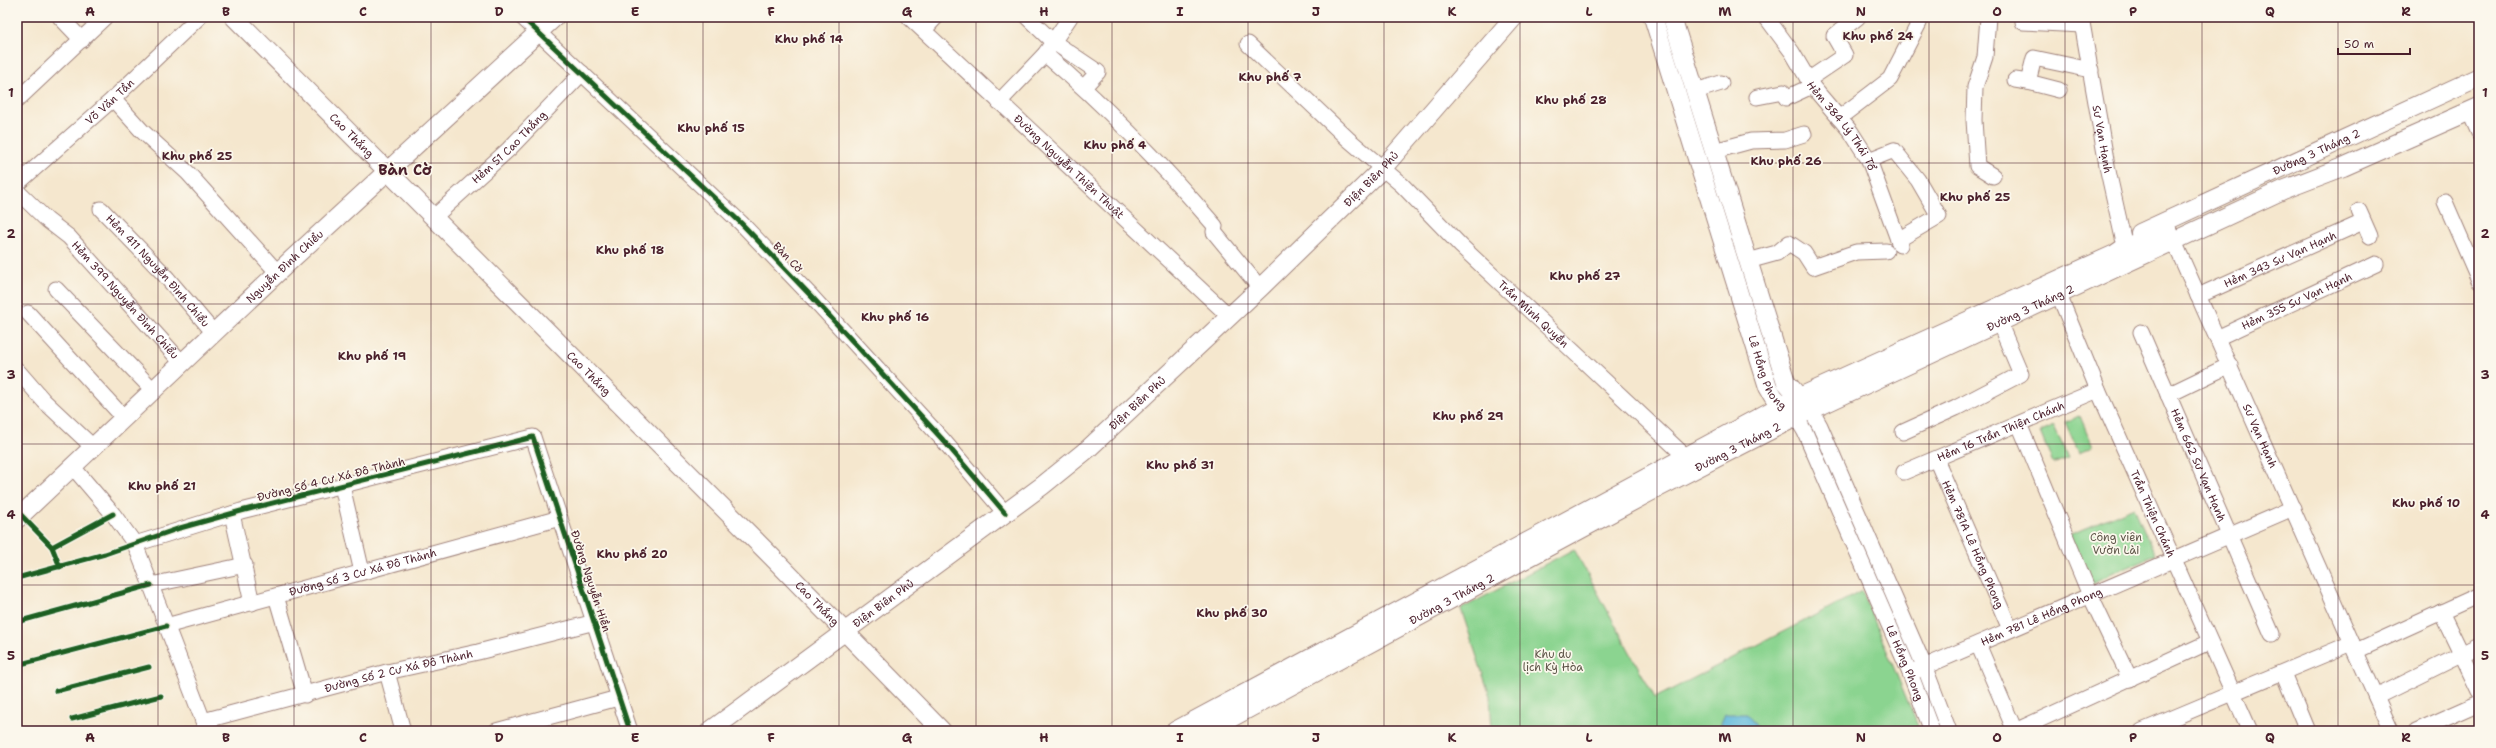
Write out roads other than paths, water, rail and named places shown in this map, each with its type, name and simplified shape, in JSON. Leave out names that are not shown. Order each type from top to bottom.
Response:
[{"type":"main road","name":"Cao Thắng","points":[[234,17],[942,731]]},
{"type":"main road","name":"Nguyễn Đình Chiểu","points":[[17,519],[278,272],[555,17]]},
{"type":"main road","name":"Điện Biên Phủ","points":[[710,731],[1005,513],[1089,448],[1260,288],[1382,169],[1514,17]]},
{"type":"main road","name":"Lê Hồng Phong","points":[[1653,17],[1766,381],[1774,397],[1790,401],[1804,414]]},
{"type":"main road","name":"Lê Hồng Phong","points":[[1672,17],[1786,382],[1790,401]]},
{"type":"main road","name":"Đường 3 Tháng 2","points":[[2169,230],[2270,183],[2454,92],[2479,77]]},
{"type":"main road","name":"Đường 3 Tháng 2","points":[[2454,92],[2479,84]]},
{"type":"main road","name":"Đường 3 Tháng 2","points":[[1207,731],[1494,576],[1804,414],[2059,295],[2132,250],[2221,200],[2311,169],[2479,94]]},
{"type":"main road","name":"Đường 3 Tháng 2","points":[[2270,183],[2336,170],[2473,112]]},
{"type":"main road","name":"Đường 3 Tháng 2","points":[[1175,731],[1790,401],[2115,254],[2132,250]]},
{"type":"street","points":[[60,17],[82,40]]},
{"type":"street","points":[[17,100],[105,17]]},
{"type":"street","name":"Võ Văn Tần","points":[[17,184],[113,99],[200,17]]},
{"type":"street","name":"Bàn Cờ","points":[[522,17],[582,72],[740,223],[812,297],[943,440],[1005,513]]},
{"type":"street","name":"Đường Nguyễn Thiện Thuật","points":[[909,17],[1229,316]]},
{"type":"street","points":[[924,30],[936,17]]},
{"type":"street","points":[[1027,17],[1052,40],[1098,72],[1084,87]]},
{"type":"street","points":[[999,102],[1045,54],[1052,40],[1070,17]]},
{"type":"street","name":"Hẻm 384 Lý Thái Tổ","points":[[1766,17],[1792,52],[1810,83],[1851,132],[1869,160],[1895,245]]},
{"type":"street","points":[[1839,118],[1890,79],[1919,23],[1920,17]]},
{"type":"street","points":[[1988,17],[1985,57],[1975,87],[1974,120],[1977,166],[1993,176]]},
{"type":"street","points":[[1757,97],[1783,92],[1786,98],[1810,83],[1845,55],[1834,36],[1852,19]]},
{"type":"street","points":[[2023,22],[2081,21]]},
{"type":"street","name":"Sư Vạn Hạnh","points":[[2081,21],[2091,70],[2108,172],[2132,250]]},
{"type":"street","name":"Trần Minh Quyền","points":[[1248,44],[1382,169],[1402,184],[1467,252],[1686,457]]},
{"type":"street","points":[[1045,54],[1084,87],[1185,191],[1215,226],[1214,232],[1228,252],[1260,288]]},
{"type":"street","points":[[2059,90],[2022,81],[2034,58],[2091,70]]},
{"type":"street","name":"Hẻm 51 Cao Thắng","points":[[433,218],[509,149],[582,72]]},
{"type":"street","points":[[1696,91],[1721,83]]},
{"type":"street","points":[[113,99],[142,131],[188,173],[278,272]]},
{"type":"street","points":[[2473,112],[2479,133]]},
{"type":"street","points":[[1714,151],[1751,141],[1785,140],[1804,134]]},
{"type":"street","points":[[1748,261],[1778,253],[1789,243],[1804,253],[1813,267],[1856,252],[1895,245],[1939,216],[1918,180],[1894,150],[1869,160]]},
{"type":"street","name":"Hẻm 399 Nguyễn Ðình Chiểu","points":[[17,191],[46,220],[68,237],[182,363]]},
{"type":"street","points":[[2445,202],[2479,280]]},
{"type":"street","name":"Hẻm 411 Nguyễn Ðình Chiểu","points":[[101,209],[162,272],[214,334]]},
{"type":"street","name":"Hẻm 343 Sư Vạn Hạnh","points":[[2198,296],[2361,216],[2370,236]]},
{"type":"street","name":"Sư Vạn Hạnh","points":[[2169,230],[2293,508],[2389,730]]},
{"type":"street","name":"Hẻm 355 Sư Vạn Hạnh","points":[[2217,338],[2376,264]]},
{"type":"street","points":[[56,289],[153,390]]},
{"type":"street","name":"Trần Thiện Chánh","points":[[2059,295],[2098,390],[2209,642],[2250,731]]},
{"type":"street","points":[[28,313],[124,418]]},
{"type":"street","points":[[1903,432],[1956,408],[2021,374],[1999,322]]},
{"type":"street","name":"Hẻm 662 Sư Vạn Hạnh","points":[[2141,332],[2272,634]]},
{"type":"street","name":"Hẻm 662 Sư Vạn Hạnh","points":[[2168,394],[2230,365]]},
{"type":"street","points":[[17,370],[44,401],[92,447]]},
{"type":"street","name":"Hẻm 16 Trần Thiện Chánh","points":[[1904,472],[2098,390]]},
{"type":"street","name":"Lê Hồng Phong","points":[[1804,414],[1820,426],[1925,668],[1949,731]]},
{"type":"street","name":"Lê Hồng Phong","points":[[1804,414],[1805,432],[1910,673],[1932,731]]},
{"type":"street","points":[[2019,424],[2090,595],[2130,679]]},
{"type":"street","name":"Ðường Số 4 Cư Xá Đô Thành","points":[[134,544],[232,514],[533,437]]},
{"type":"street","name":"Đường Nguyễn Hiền","points":[[533,437],[630,731]]},
{"type":"street","name":"Hẻm 781A Lê Hồng Phong","points":[[1936,459],[2010,629]]},
{"type":"street","points":[[72,466],[113,514],[134,544],[205,726]]},
{"type":"street","points":[[342,486],[362,572]]},
{"type":"street","name":"Hẻm 781 Lê Hồng Phong","points":[[1910,673],[1925,668],[2010,629],[2090,595],[2174,562],[2230,535],[2293,508]]},
{"type":"street","points":[[232,514],[245,565],[252,603]]},
{"type":"street","name":"Ðường Số 3 Cư Xá Đô Thành","points":[[166,626],[560,518]]},
{"type":"street","points":[[151,585],[245,565]]},
{"type":"street","points":[[2142,731],[2232,693],[2354,647],[2479,595]]},
{"type":"street","points":[[276,596],[305,695]]},
{"type":"street","points":[[2441,612],[2479,691]]},
{"type":"street","name":"Ðường Số 2 Cư Xá Đô Thành","points":[[205,726],[305,695],[387,672],[478,652],[595,622]]},
{"type":"street","points":[[1978,644],[2015,731],[2209,642]]},
{"type":"street","points":[[2376,697],[2479,646]]},
{"type":"street","points":[[387,672],[404,731]]},
{"type":"street","points":[[2283,673],[2307,731]]},
{"type":"street","points":[[496,731],[618,698]]},
{"type":"street","points":[[2416,731],[2479,703]]},
{"type":"water","points":[[1725,714],[1747,714],[1760,731],[1722,731],[1721,723]]},
{"type":"district","name":"Khu phố 24","points":[[1878,36]]},
{"type":"district","name":"Khu phố 14","points":[[809,39]]},
{"type":"district","name":"Khu phố 7","points":[[1270,77]]},
{"type":"district","name":"Khu phố 28","points":[[1571,100]]},
{"type":"district","name":"Khu phố 15","points":[[711,128]]},
{"type":"district","name":"Khu phố 4","points":[[1115,145]]},
{"type":"district","name":"Khu phố 25","points":[[197,156]]},
{"type":"district","name":"Khu phố 26","points":[[1786,161]]},
{"type":"district","name":"Bàn Cờ","points":[[405,170]]},
{"type":"district","name":"Khu phố 25","points":[[1975,197]]},
{"type":"district","name":"Khu phố 18","points":[[630,250]]},
{"type":"district","name":"Khu phố 27","points":[[1585,276]]},
{"type":"district","name":"Khu phố 16","points":[[895,317]]},
{"type":"district","name":"Khu phố 19","points":[[372,356]]},
{"type":"district","name":"Khu phố 29","points":[[1468,416]]},
{"type":"district","name":"Khu phố 31","points":[[1180,465]]},
{"type":"district","name":"Khu phố 21","points":[[162,486]]},
{"type":"district","name":"Khu phố 10","points":[[2426,503]]},
{"type":"district","name":"Khu phố 20","points":[[632,554]]},
{"type":"district","name":"Khu phố 30","points":[[1232,613]]},
{"type":"park label","name":"Công viên Vườn Lài","points":[[2116,543]]},
{"type":"park label","name":"Khu du lịch Kỳ Hòa","points":[[1553,660]]}]
